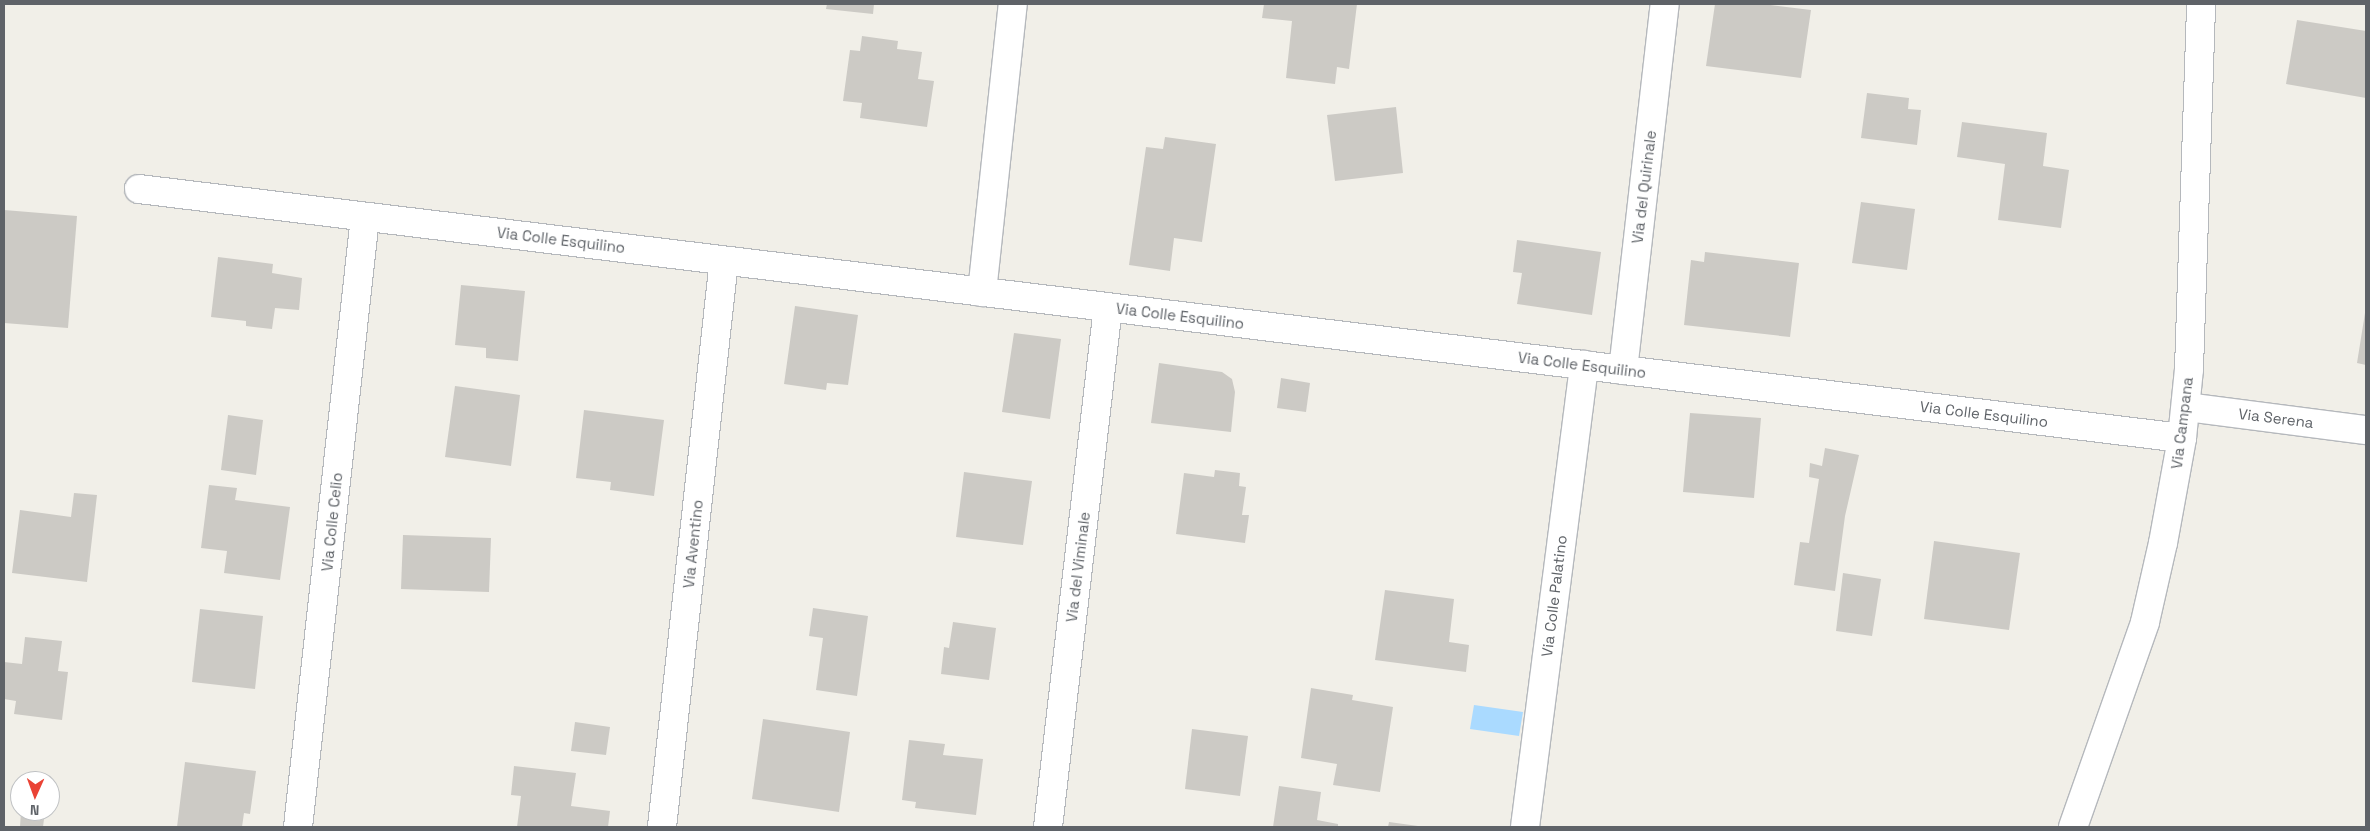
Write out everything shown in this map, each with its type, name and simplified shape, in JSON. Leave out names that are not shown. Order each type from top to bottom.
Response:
[{"type":"street","points":[[982,292],[1012,4]]},
{"type":"street","name":"Via del Quirinale","points":[[1623,370],[1665,4]]},
{"type":"street","name":"Via Campana","points":[[2073,827],[2145,622],[2164,543],[2182,438],[2186,407],[2202,4]]},
{"type":"street","name":"Via Colle Esquilino","points":[[139,189],[2182,438]]},
{"type":"street","name":"Via Colle Celio","points":[[298,827],[365,216]]},
{"type":"street","name":"Via Aventino","points":[[662,827],[724,260]]},
{"type":"street","name":"Via del Viminale","points":[[1048,827],[1108,307]]},
{"type":"street","name":"Via Colle Palatino","points":[[1525,827],[1584,365]]},
{"type":"street","name":"Via Serena","points":[[2186,407],[2366,430]]},
{"type":"water","points":[[1474,705],[1523,712],[1519,736],[1470,729]]},
{"type":"building","points":[[827,4],[874,4],[873,14],[826,9]]},
{"type":"building","points":[[1264,4],[1357,4],[1349,69],[1337,67],[1335,84],[1286,78],[1292,21],[1262,18]]},
{"type":"building","points":[[1715,4],[1763,4],[1811,10],[1801,78],[1706,66]]},
{"type":"building","points":[[2297,20],[2366,31],[2366,98],[2286,84]]},
{"type":"building","points":[[862,36],[898,41],[897,49],[922,52],[918,79],[934,81],[927,127],[860,118],[862,103],[843,101],[850,50],[860,51]]},
{"type":"building","points":[[1867,93],[1909,98],[1908,109],[1921,110],[1917,145],[1861,138]]},
{"type":"building","points":[[1396,107],[1403,173],[1335,181],[1327,115]]},
{"type":"building","points":[[1962,122],[2047,133],[2043,166],[2069,170],[2061,228],[1998,220],[2005,164],[1957,157]]},
{"type":"building","points":[[1165,137],[1216,144],[1202,242],[1174,238],[1170,271],[1129,265],[1146,147],[1163,149]]},
{"type":"building","points":[[1861,202],[1915,209],[1907,270],[1852,263]]},
{"type":"building","points":[[4,210],[77,216],[68,328],[4,323]]},
{"type":"building","points":[[1517,240],[1601,252],[1592,315],[1517,304],[1522,273],[1513,272]]},
{"type":"building","points":[[1705,252],[1799,263],[1790,337],[1684,325],[1691,260],[1704,262]]},
{"type":"building","points":[[218,257],[273,264],[272,273],[302,278],[299,310],[275,308],[272,329],[246,326],[246,321],[211,317]]},
{"type":"building","points":[[461,285],[525,291],[518,361],[486,358],[486,348],[455,345]]},
{"type":"building","points":[[795,306],[858,315],[848,385],[827,383],[826,390],[784,384]]},
{"type":"building","points":[[2366,313],[2366,365],[2357,363]]},
{"type":"building","points":[[1014,333],[1061,339],[1050,419],[1002,412]]},
{"type":"building","points":[[1159,363],[1222,372],[1232,379],[1235,392],[1231,432],[1151,423]]},
{"type":"building","points":[[1281,378],[1310,383],[1306,412],[1277,408]]},
{"type":"building","points":[[455,386],[520,395],[511,466],[445,457]]},
{"type":"building","points":[[584,410],[664,420],[654,496],[610,490],[611,482],[576,478]]},
{"type":"building","points":[[1690,413],[1761,418],[1754,498],[1683,492]]},
{"type":"building","points":[[228,415],[263,420],[256,475],[221,470]]},
{"type":"building","points":[[1825,448],[1859,455],[1845,516],[1835,591],[1794,585],[1800,542],[1809,543],[1819,479],[1809,477],[1810,463],[1822,466]]},
{"type":"building","points":[[1215,470],[1240,473],[1239,486],[1246,487],[1242,515],[1249,515],[1245,543],[1176,534],[1184,473],[1214,477]]},
{"type":"building","points":[[964,472],[1032,481],[1023,545],[956,537]]},
{"type":"building","points":[[209,485],[237,488],[235,500],[290,507],[280,580],[224,573],[227,551],[201,548]]},
{"type":"building","points":[[74,493],[97,495],[87,582],[12,573],[20,510],[71,517]]},
{"type":"building","points":[[403,535],[491,538],[489,592],[401,589]]},
{"type":"building","points":[[1934,541],[2020,553],[2009,630],[1924,619]]},
{"type":"building","points":[[1843,573],[1881,579],[1872,636],[1836,631]]},
{"type":"building","points":[[1385,590],[1454,599],[1449,642],[1469,645],[1466,672],[1375,660]]},
{"type":"building","points":[[813,608],[868,616],[857,696],[816,690],[823,638],[809,636]]},
{"type":"building","points":[[200,609],[263,616],[255,689],[192,682]]},
{"type":"building","points":[[953,622],[996,628],[989,680],[941,674],[944,647],[949,648]]},
{"type":"building","points":[[25,637],[62,641],[58,671],[68,672],[62,720],[14,714],[16,701],[4,699],[4,662],[22,664]]},
{"type":"building","points":[[1311,688],[1353,695],[1352,700],[1393,707],[1380,792],[1333,785],[1337,764],[1301,758]]},
{"type":"building","points":[[763,719],[850,732],[839,812],[752,799]]},
{"type":"building","points":[[575,722],[610,727],[606,755],[571,751]]},
{"type":"building","points":[[1192,729],[1248,736],[1240,796],[1185,789]]},
{"type":"building","points":[[909,740],[945,744],[943,755],[983,759],[976,815],[915,808],[916,802],[902,800]]},
{"type":"building","points":[[185,762],[256,771],[250,814],[244,813],[242,827],[177,827]]},
{"type":"building","points":[[514,766],[576,773],[571,806],[610,811],[608,827],[517,827],[521,796],[511,795]]},
{"type":"building","points":[[1279,786],[1321,792],[1317,820],[1338,824],[1338,827],[1273,827]]},
{"type":"building","points":[[20,821],[44,821],[43,827],[20,827]]},
{"type":"building","points":[[1389,822],[1418,826],[1418,827],[1388,827]]}]
